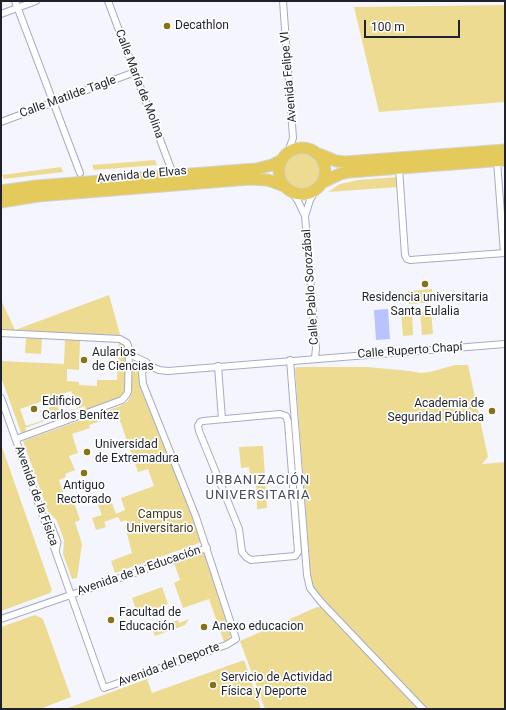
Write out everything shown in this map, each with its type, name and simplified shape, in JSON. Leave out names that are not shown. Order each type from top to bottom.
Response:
[{"type":"highway","points":[[501,160],[340,174],[304,194],[288,188],[280,180],[279,171],[285,156],[294,149],[302,147],[311,149],[336,161],[350,162],[505,150]]},
{"type":"highway","points":[[319,154],[326,167],[325,176],[319,186]]},
{"type":"highway","name":"Avenida de Elvas","points":[[1,191],[36,186],[262,168],[285,156]]},
{"type":"highway","name":"Avenida de Elvas","points":[[1,202],[38,196],[250,179],[268,180],[288,188]]},
{"type":"street","points":[[16,1],[80,173]]},
{"type":"street","points":[[1,14],[36,1]]},
{"type":"street","name":"Calle María de Molina","points":[[108,1],[172,171],[179,175]]},
{"type":"street","name":"Avenida Felipe VI","points":[[283,1],[293,138],[285,156]]},
{"type":"street","name":"Calle Matilde Tagle","points":[[1,122],[135,72]]},
{"type":"street","points":[[399,168],[405,255],[407,259],[504,253],[501,160]]},
{"type":"street","name":"Calle Pablo Sorozábal","points":[[315,358],[316,348],[305,216],[308,204],[319,186]]},
{"type":"street","name":"Calle Pablo Sorozábal","points":[[288,188],[298,201],[305,216]]},
{"type":"street","points":[[1,333],[120,339],[127,343],[129,354],[128,391],[122,400],[16,439]]},
{"type":"street","name":"Calle Ruperto Chapí","points":[[315,358],[505,344]]},
{"type":"street","points":[[129,354],[159,370],[168,371],[315,358]]},
{"type":"street","points":[[290,360],[307,580],[310,588],[321,602],[422,709]]},
{"type":"street","points":[[150,366],[145,368],[142,372],[143,384],[207,548]]},
{"type":"street","points":[[218,366],[222,419]]},
{"type":"street","name":"Avenida de la Física","points":[[1,398],[71,595]]},
{"type":"street","points":[[280,414],[287,418],[298,552],[296,556],[253,560],[247,558],[243,554],[239,529],[198,429],[202,421],[222,419],[280,414]]},
{"type":"street","name":"Avenida de la Educación","points":[[1,619],[207,548]]},
{"type":"street","name":"Avenida del Deporte","points":[[71,595],[104,688],[226,645],[236,639],[207,548]]},
{"type":"green space","points":[[505,5],[505,102],[379,112],[354,7]]},
{"type":"green space","points":[[306,153],[315,158],[319,164],[319,178],[315,184],[306,189],[298,189],[289,184],[285,178],[284,167],[289,158],[295,154]]},
{"type":"green space","points":[[155,160],[157,165],[94,170],[92,165]]},
{"type":"green space","points":[[61,167],[63,172],[4,179],[2,175]]},
{"type":"green space","points":[[398,177],[399,187],[328,192],[340,184],[358,180]]},
{"type":"green space","points":[[432,289],[433,302],[409,304],[408,291]]},
{"type":"green space","points":[[109,295],[121,338],[1,330],[1,300],[15,330]]},
{"type":"green space","points":[[431,311],[433,334],[422,335],[420,312]]},
{"type":"green space","points":[[412,312],[413,335],[403,336],[401,313]]},
{"type":"green space","points":[[1,336],[120,342],[124,343],[127,348],[126,392],[121,398],[85,412],[85,406],[25,428],[27,433],[22,435],[1,377],[1,361],[64,364],[65,340],[42,339],[41,354],[25,353],[26,338],[2,337],[1,360]],"holes":[[[80,340],[119,342],[117,380],[97,380],[97,386],[79,385],[79,382],[67,381],[67,369],[79,370]],[[71,391],[78,408],[61,414],[57,405],[40,411],[44,420],[26,426],[20,409]]]},
{"type":"green space","name":"Campus Universitario","points":[[134,361],[138,361],[141,364],[139,373],[141,390],[169,455],[202,542],[115,573],[111,561],[132,553],[125,526],[128,525],[126,520],[121,522],[118,517],[104,522],[106,527],[96,530],[92,518],[102,515],[98,505],[111,500],[116,514],[125,510],[121,498],[154,486],[148,469],[138,472],[118,415],[89,425],[90,428],[72,434],[78,453],[69,456],[75,470],[65,474],[66,477],[59,480],[67,504],[74,502],[80,520],[75,522],[82,544],[77,578],[72,579],[63,554],[64,540],[57,521],[48,511],[23,441],[120,406],[127,402],[131,396],[132,365]]},
{"type":"green space","points":[[455,365],[468,365],[488,457],[482,464],[505,462],[505,709],[426,709],[322,599],[311,581],[295,369],[297,367],[367,367],[420,373],[430,372]]},
{"type":"green space","points":[[1,444],[52,590],[50,593],[1,611]]},
{"type":"green space","points":[[263,446],[267,508],[257,509],[256,483],[250,483],[249,467],[241,468],[239,447]]},
{"type":"green space","name":"Campus Universitario","points":[[205,553],[231,635],[224,642],[209,599],[183,608],[174,583],[180,580],[174,563]]},
{"type":"green space","points":[[162,587],[168,604],[138,615],[132,598]]},
{"type":"green space","points":[[317,607],[322,607],[418,709],[265,709],[240,641]]},
{"type":"green space","points":[[35,615],[43,619],[71,697],[40,709],[1,709],[1,627]]},
{"type":"green space","points":[[189,619],[185,625],[155,636],[152,629],[178,620],[179,623]]},
{"type":"green space","name":"Servicio de Actividad Física y Deporte","points":[[244,660],[261,709],[65,709],[147,679],[152,693]]},
{"type":"water","points":[[388,309],[390,339],[376,340],[374,310]]},
{"type":"place","name":"Decathlon","points":[[167,26]]},
{"type":"place","name":"Residencia universitaria Santa Eulalia","points":[[425,284]]},
{"type":"place","name":"Aularios de Ciencias","points":[[84,360]]},
{"type":"place","name":"Edificio Carlos Benítez","points":[[34,409]]},
{"type":"place","name":"Academia de Seguridad Pública","points":[[492,411]]},
{"type":"place","name":"Universidad de Extremadura","points":[[87,452]]},
{"type":"place","name":"Antiguo Rectorado","points":[[84,473]]},
{"type":"place","name":"Facultad de Educación","points":[[111,620]]},
{"type":"place","name":"Anexo educacion","points":[[204,627]]},
{"type":"place","name":"Servicio de Actividad Física y Deporte","points":[[213,685]]},
{"type":"district","name":"URBANIZACIÓN UNIVERSITARIA","points":[[258,488]]}]
